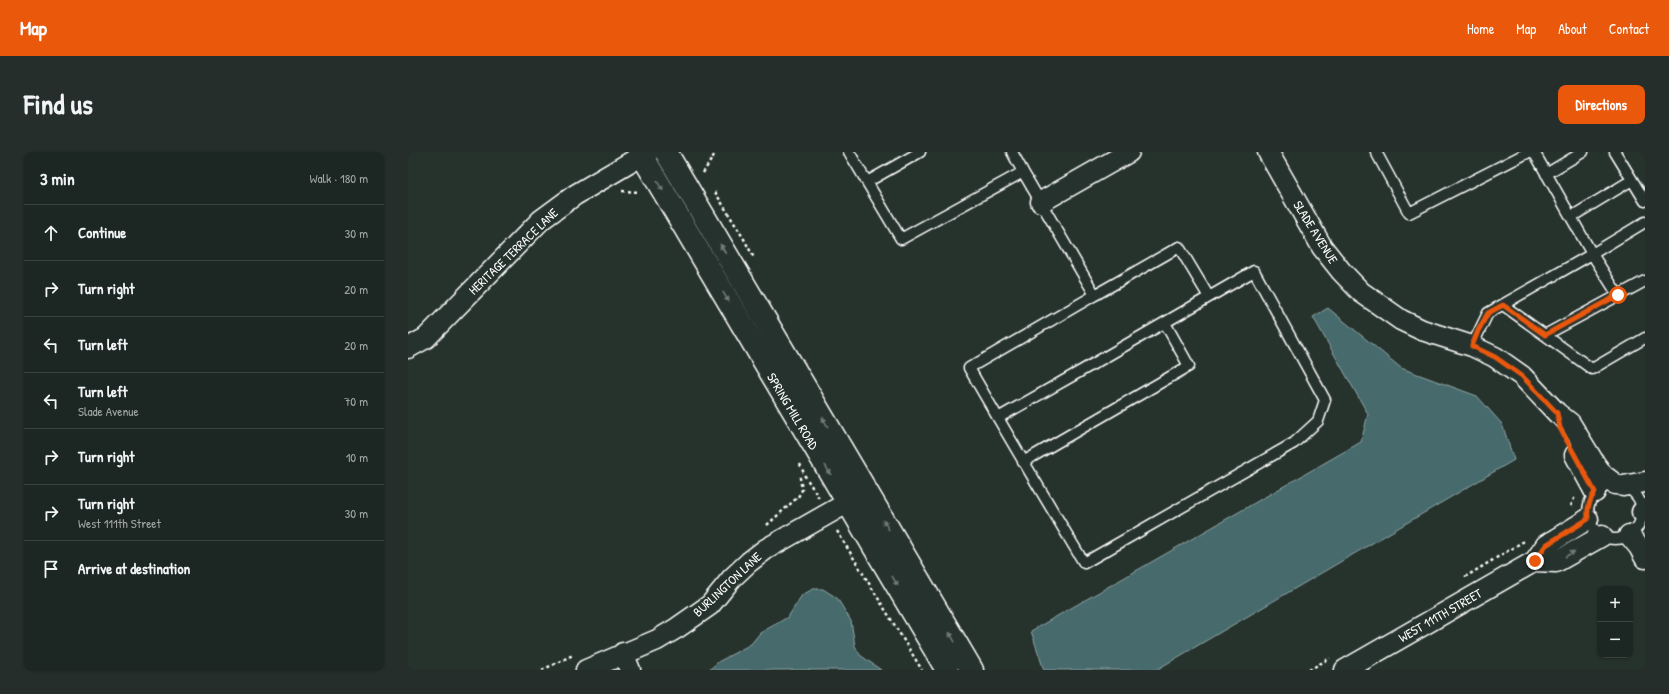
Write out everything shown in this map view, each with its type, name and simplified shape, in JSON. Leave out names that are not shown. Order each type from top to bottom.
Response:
[{"type":"street","name":"SPRING MILL ROAD","points":[[666,152],[972,670]]},
{"type":"street","points":[[1041,202],[1129,152]]},
{"type":"street","name":"SLADE AVENUE","points":[[1268,152],[1322,247],[1336,266],[1361,292],[1401,320],[1422,330],[1472,346],[1495,357],[1522,376],[1557,413],[1570,423],[1603,475],[1619,485]]},
{"type":"street","name":"SPRING MILL ROAD","points":[[643,153],[947,670]]},
{"type":"street","name":"HERITAGE TERRACE LANE","points":[[408,348],[426,338],[541,220],[575,195],[643,153]]},
{"type":"street","name":"SLADE AVENUE","points":[[1557,413],[1560,428],[1595,492]]},
{"type":"street","points":[[1619,485],[1645,482]]},
{"type":"street","name":"BURLINGTON LANE","points":[[581,662],[627,662],[710,605],[732,578],[766,549],[866,492]]},
{"type":"street","name":"WEST 111TH STREET","points":[[1345,670],[1535,561],[1546,545],[1588,519]]},
{"type":"street","points":[[1629,535],[1639,547],[1645,558]]},
{"type":"street","points":[[1535,561],[1556,562],[1602,536]]},
{"type":"lane","points":[[849,152],[901,239],[1023,172]]},
{"type":"lane","points":[[867,182],[920,152]]},
{"type":"lane","points":[[1012,152],[1095,295]]},
{"type":"lane","points":[[1376,152],[1409,213],[1528,152]]},
{"type":"lane","points":[[1534,152],[1592,254],[1618,295]]},
{"type":"lane","points":[[1546,174],[1583,152]]},
{"type":"lane","points":[[1615,152],[1645,201]]},
{"type":"lane","points":[[1571,217],[1632,180]]},
{"type":"lane","points":[[1472,346],[1488,313],[1645,222]]},
{"type":"lane","points":[[998,418],[1209,297],[1254,271],[1325,400],[1318,421],[1294,443],[1084,563],[998,418],[969,368],[1180,247],[1209,297]]},
{"type":"lane","points":[[1545,335],[1645,281]]},
{"type":"lane","points":[[1503,305],[1592,369],[1645,338]]},
{"type":"lane","points":[[1024,462],[1190,366],[1165,322]]},
{"type":"lane","points":[[1607,485],[1619,485],[1630,489],[1637,496],[1644,511],[1641,521],[1636,529],[1629,535],[1611,539],[1602,536],[1596,531],[1588,519],[1588,510],[1590,500],[1595,492],[1607,485]]},
{"type":"path","points":[[703,173],[716,152]]},
{"type":"path","points":[[763,528],[798,498],[802,490],[800,478],[805,476]]},
{"type":"path","points":[[1570,508],[1573,503],[1575,492]]},
{"type":"path","points":[[842,541],[922,670]]},
{"type":"path","points":[[542,670],[581,662]]},
{"type":"water","points":[[1328,308],[1401,368],[1477,396],[1502,424],[1514,460],[1156,670],[1044,670],[1031,631],[1361,442],[1368,414],[1313,317]]},
{"type":"water","points":[[813,589],[823,589],[837,598],[851,621],[855,646],[860,655],[881,670],[709,670],[718,662],[751,644],[760,633],[788,617],[802,595]]},
{"type":"route","points":[[1535,561],[1546,545],[1588,519],[1590,500],[1595,492],[1560,428],[1557,413],[1522,376],[1495,357],[1472,346],[1488,313],[1503,305],[1545,335],[1618,295]]}]
